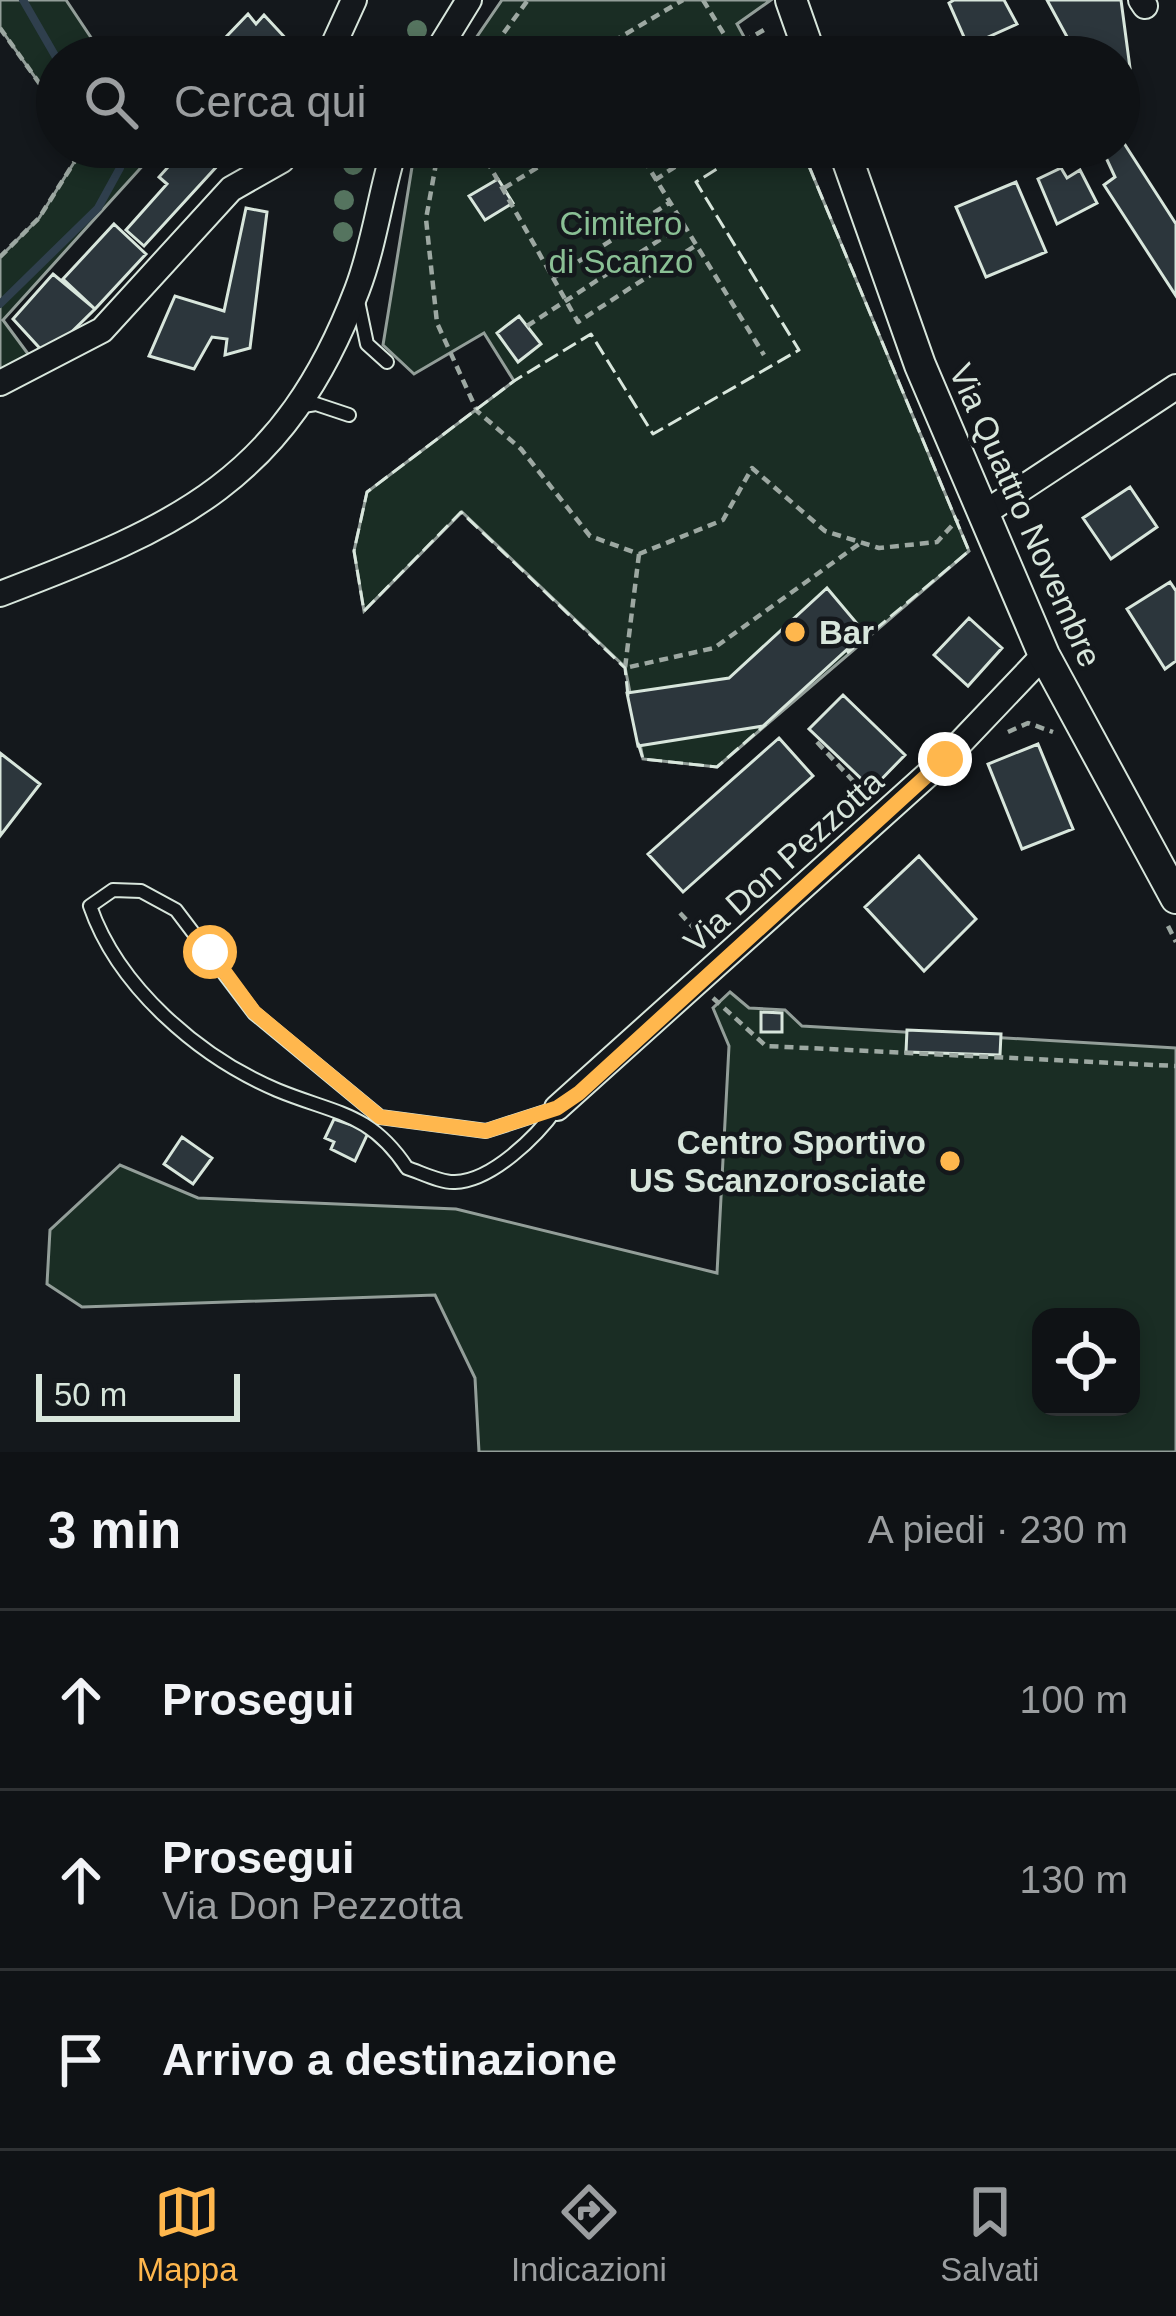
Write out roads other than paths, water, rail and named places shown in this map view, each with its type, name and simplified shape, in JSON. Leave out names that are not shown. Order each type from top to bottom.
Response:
[{"type":"street","points":[[338,36],[354,0]]},
{"type":"street","points":[[447,36],[469,0]]},
{"type":"street","points":[[790,4],[803,36]]},
{"type":"street","points":[[0,383],[102,330],[231,189],[268,168]]},
{"type":"street","points":[[0,594],[176,521],[249,463],[296,407],[356,291],[389,168]]},
{"type":"street","name":"Via Quattro Novembre","points":[[850,168],[920,365],[1044,655],[1172,911]]},
{"type":"street","points":[[983,514],[1176,387]]},
{"type":"street","name":"Via Don Pezzotta","points":[[557,1108],[883,816],[975,730],[1044,655]]},
{"type":"lane","points":[[356,291],[367,344],[387,362]]},
{"type":"lane","points":[[296,407],[316,404],[349,415]]},
{"type":"lane","points":[[113,890],[140,891],[176,910],[254,1012],[380,1117],[486,1131],[557,1108],[542,1130],[489,1170],[454,1182],[407,1168],[385,1135],[344,1113],[277,1090],[212,1054],[159,1011],[123,966],[90,906],[113,890]]},
{"type":"waterway","points":[[23,0],[44,36]]},
{"type":"waterway","points":[[0,304],[98,208],[120,168]]},
{"type":"place","name":"Bar","points":[[795,632]]},
{"type":"place","name":"Centro Sportivo US Scanzorosciate","points":[[950,1161]]},
{"type":"park label","name":"Cimitero di Scanzo","points":[[621,242]]}]
